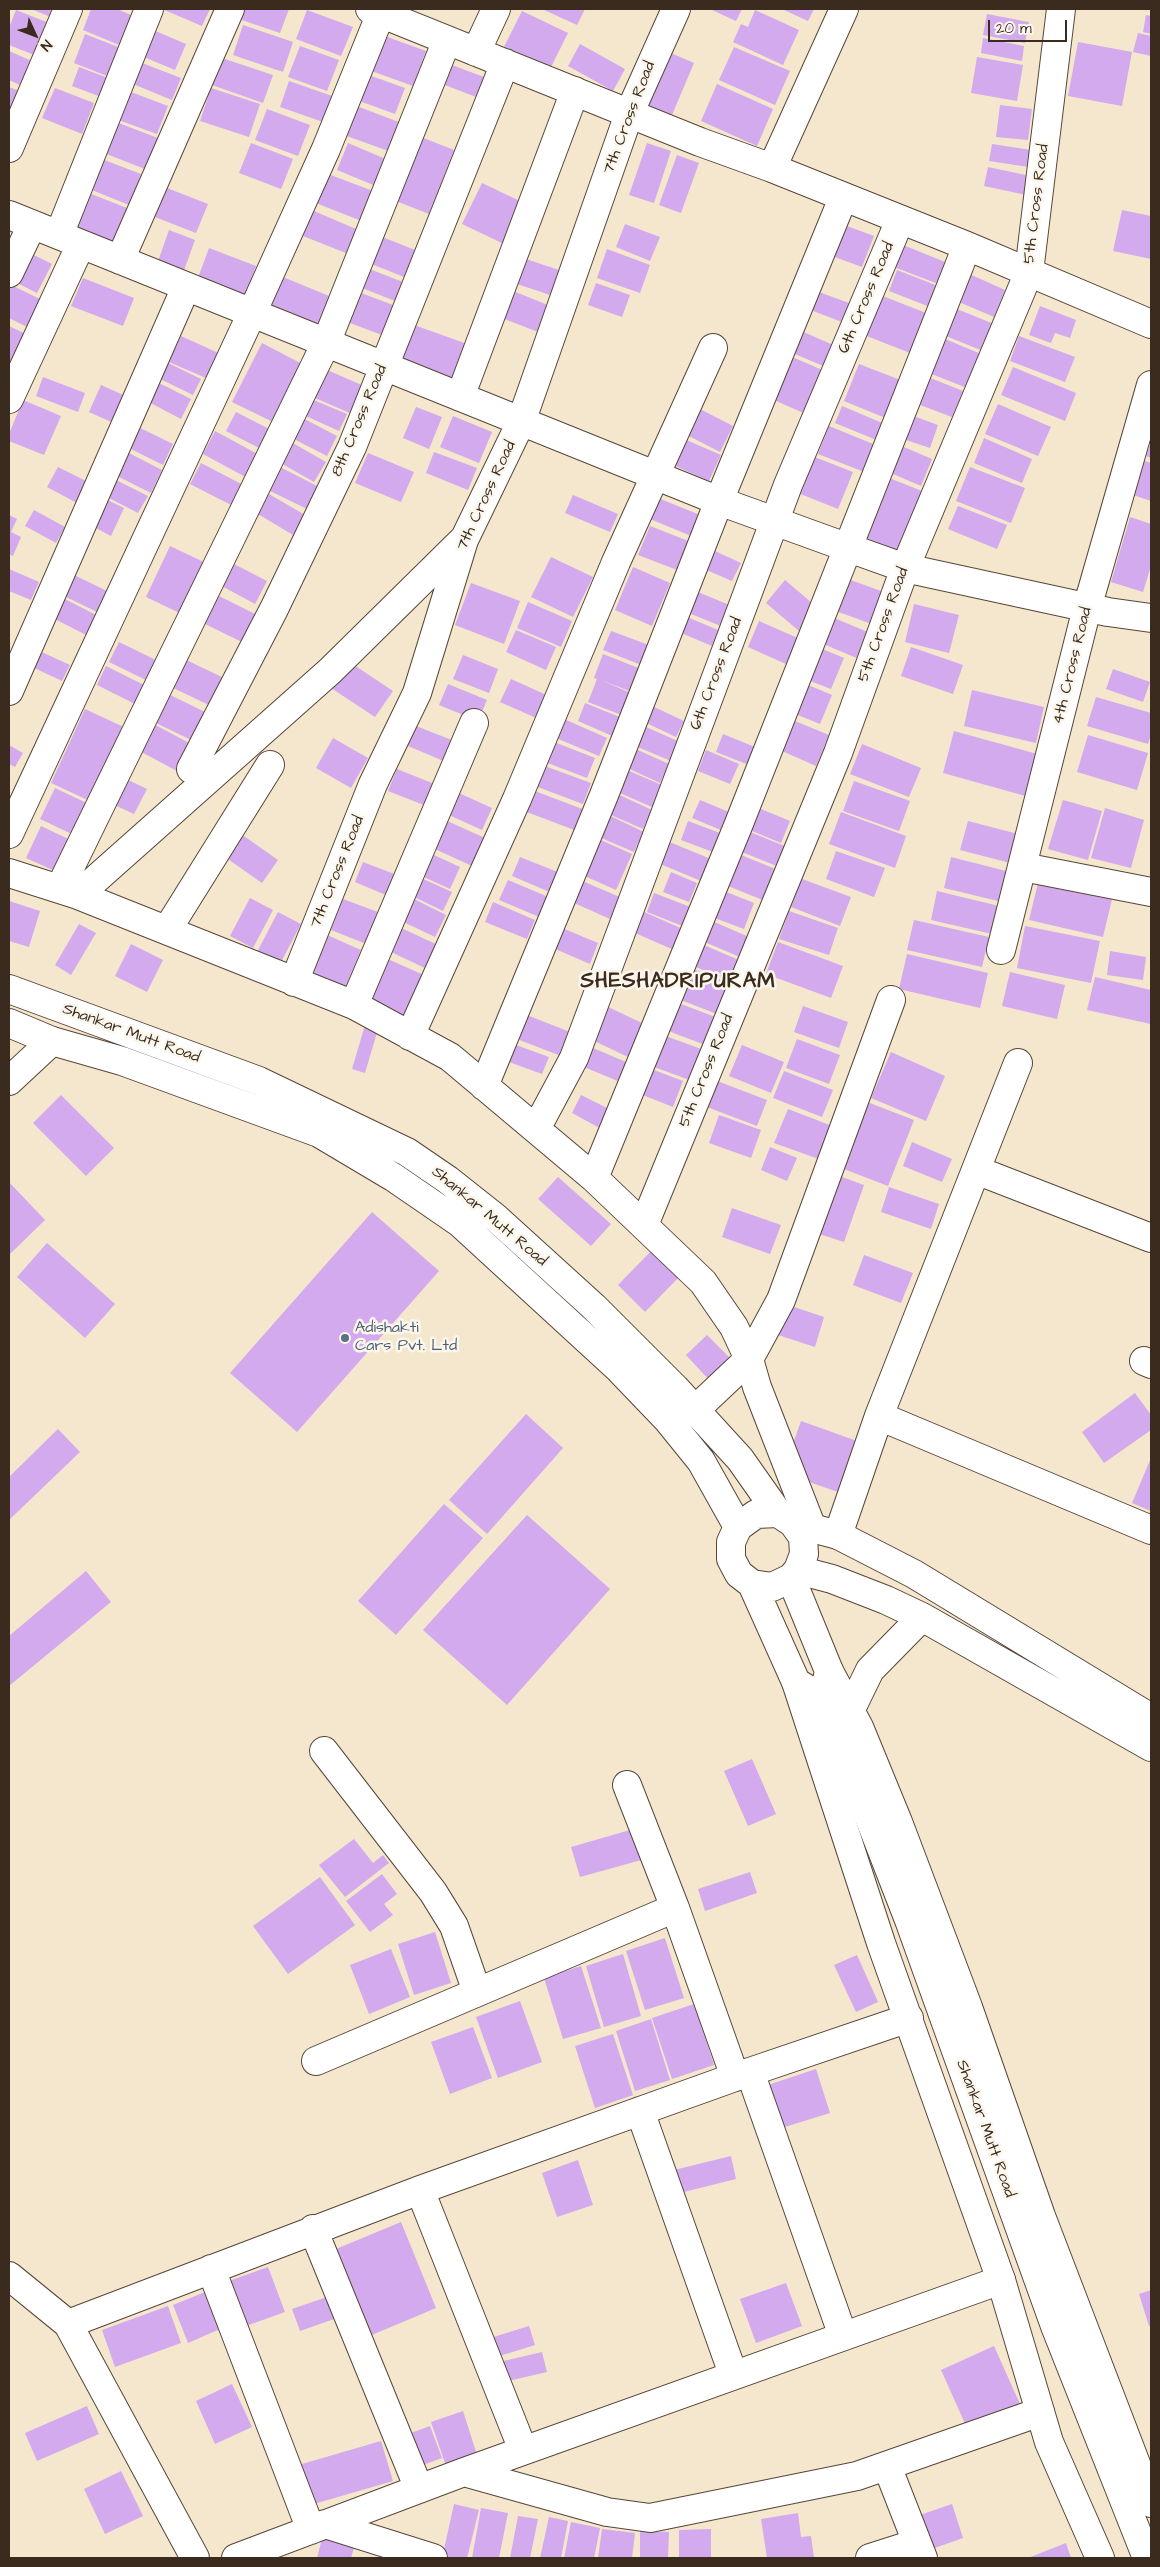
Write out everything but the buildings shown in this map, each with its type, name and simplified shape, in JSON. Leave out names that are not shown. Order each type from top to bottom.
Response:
[{"type":"street","points":[[9,148],[68,9]]},
{"type":"street","points":[[9,398],[70,240],[149,9]]},
{"type":"street","points":[[120,260],[230,9]]},
{"type":"street","points":[[476,52],[496,9]]},
{"type":"street","name":"7th Cross Road","points":[[294,982],[373,784],[417,693],[464,540],[521,422],[629,114],[676,9]]},
{"type":"street","points":[[772,168],[844,9]]},
{"type":"street","name":"5th Cross Road","points":[[644,1225],[838,753],[904,568],[1029,272],[1060,9]]},
{"type":"street","points":[[9,834],[252,313],[326,149],[376,11],[629,114],[772,168],[967,246],[1151,324]]},
{"type":"street","points":[[69,892],[326,343],[447,40]]},
{"type":"street","name":"8th Cross Road","points":[[191,768],[274,609],[348,455],[505,63]]},
{"type":"street","points":[[460,397],[575,92]]},
{"type":"street","points":[[484,1086],[604,796],[719,501],[843,198]]},
{"type":"street","points":[[9,273],[21,220],[719,501],[904,568],[1087,608],[1151,618]]},
{"type":"street","name":"6th Cross Road","points":[[536,1129],[574,1058],[774,522],[900,220]]},
{"type":"street","points":[[594,1178],[738,826],[846,547],[967,246]]},
{"type":"street","points":[[9,691],[186,287]]},
{"type":"street","points":[[410,1036],[517,799],[616,562],[713,348]]},
{"type":"street","name":"4th Cross Road","points":[[1001,950],[1087,608],[1151,385]]},
{"type":"street","points":[[69,892],[330,670],[464,540]]},
{"type":"street","points":[[354,1005],[474,723]]},
{"type":"street","points":[[167,930],[270,765]]},
{"type":"street","points":[[1023,866],[1151,892]]},
{"type":"street","points":[[9,873],[69,892],[354,1005],[450,1057],[594,1178],[703,1282],[734,1327],[749,1359],[794,1521]]},
{"type":"street","name":"Shankar Mutt Road","points":[[9,989],[259,1081],[407,1152],[448,1180],[496,1218],[594,1307],[696,1409],[794,1521],[803,1537],[804,1554],[795,1574]]},
{"type":"street","points":[[696,1409],[749,1359],[789,1281],[891,1000]]},
{"type":"street","name":"Shankar Mutt Road","points":[[9,1023],[52,1042],[122,1061],[319,1134],[394,1177],[460,1222],[619,1370],[667,1419],[701,1461],[738,1527]]},
{"type":"street","points":[[9,1081],[52,1042]]},
{"type":"street","points":[[838,1535],[879,1416],[1018,1063]]},
{"type":"street","points":[[394,1177],[407,1152]]},
{"type":"street","points":[[976,1170],[1151,1238]]},
{"type":"street","points":[[879,1416],[1151,1530]]},
{"type":"street","points":[[1100,2558],[1050,2442],[1001,2280],[878,1934],[796,1682],[752,1584],[739,1574],[731,1559],[731,1542],[738,1527],[756,1514],[794,1521],[838,1535],[946,1592],[1151,1718]]},
{"type":"street","points":[[752,1584],[772,1586],[795,1574],[832,1579],[886,1600],[922,1617],[1151,1747]]},
{"type":"street","points":[[795,1574],[829,1670],[833,1706]]},
{"type":"street","points":[[833,1706],[922,1617]]},
{"type":"street","points":[[796,1682],[833,1706],[859,1727],[898,1822],[965,1997],[1041,2216],[1151,2503]]},
{"type":"street","name":"Shankar Mutt Road","points":[[833,1706],[1055,2326],[1147,2558]]},
{"type":"street","points":[[324,1751],[433,1892],[454,1926],[477,1992]]},
{"type":"street","points":[[627,1785],[742,2074],[843,2336]]},
{"type":"street","points":[[316,2061],[675,1908]]},
{"type":"street","points":[[68,2324],[313,2229],[420,2190],[742,2074],[909,2018]]},
{"type":"street","points":[[640,2111],[734,2374]]},
{"type":"street","points":[[420,2190],[523,2450]]},
{"type":"street","points":[[313,2229],[419,2489]]},
{"type":"street","points":[[211,2269],[318,2527]]},
{"type":"street","points":[[9,2276],[68,2324],[195,2558]]},
{"type":"street","points":[[236,2558],[523,2450],[1001,2280]]},
{"type":"street","points":[[464,2472],[607,2512],[650,2518],[857,2476],[1040,2412]]},
{"type":"street","points":[[870,2558],[920,2551],[887,2466]]},
{"type":"street","points":[[318,2527],[433,2558]]},
{"type":"place","name":"Adishakti Cars Pvt. Ltd","points":[[345,1338]]},
{"type":"district","name":"SHESHADRIPURAM","points":[[678,983]]}]
